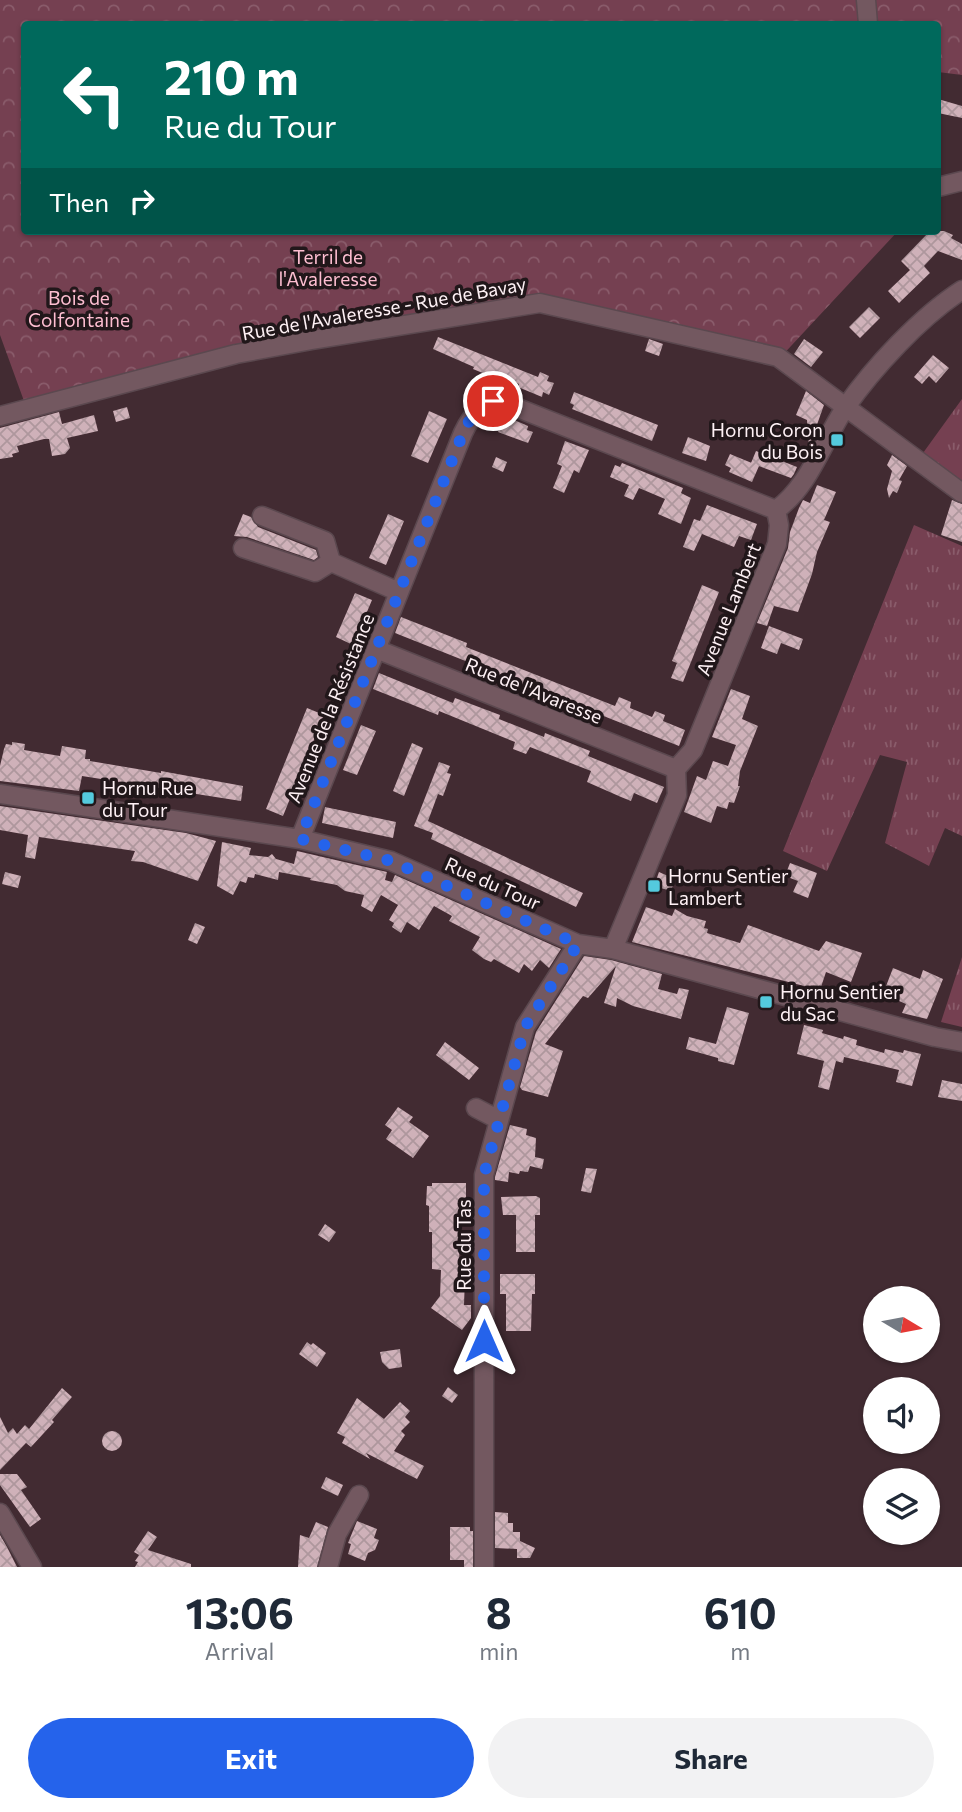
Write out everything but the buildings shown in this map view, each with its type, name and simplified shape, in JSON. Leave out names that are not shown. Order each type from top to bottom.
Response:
[{"type":"street","points":[[866,0],[868,21]]},
{"type":"street","points":[[941,186],[962,181]]},
{"type":"street","points":[[776,510],[791,499],[845,408],[891,352],[962,290]]},
{"type":"street","name":"Rue de l'Avaleresse - Rue de Bavay","points":[[0,416],[236,355],[540,303],[778,357],[845,408]]},
{"type":"street","name":"Avenue de la Résistance","points":[[300,839],[466,425],[470,417],[482,407],[493,401],[505,402],[776,510]]},
{"type":"street","points":[[845,408],[962,493]]},
{"type":"street","name":"Avenue Lambert","points":[[676,769],[693,750],[777,544],[779,525],[776,510]]},
{"type":"street","points":[[262,516],[325,541],[331,562]]},
{"type":"street","points":[[243,548],[315,572],[331,562]]},
{"type":"street","points":[[331,562],[399,592]]},
{"type":"street","name":"Rue de l'Avaresse","points":[[376,649],[676,769]]},
{"type":"street","points":[[613,949],[677,795],[676,769]]},
{"type":"street","name":"Rue du Tour","points":[[0,794],[300,839],[391,861],[578,944],[613,949],[935,1037],[962,1042]]},
{"type":"street","name":"Rue du Tas","points":[[484,1567],[484,1175],[525,1027],[578,944]]},
{"type":"street","points":[[476,1108],[499,1120]]},
{"type":"street","points":[[328,1567],[337,1534],[359,1494]]},
{"type":"street","points":[[0,1513],[32,1567]]},
{"type":"green space","name":"Bois de Colfontaine","points":[[0,0],[863,0],[864,21],[21,21],[21,235],[894,235],[778,360],[539,295],[24,401],[0,335]]},
{"type":"green space","points":[[869,0],[962,0],[962,75],[941,72],[941,21],[871,21]]},
{"type":"green space","points":[[962,399],[962,482],[923,453]]},
{"type":"green space","points":[[914,525],[962,546],[962,836],[945,828],[929,866],[885,843],[907,762],[880,755],[827,871],[783,851]]},
{"type":"green space","points":[[962,957],[962,1027],[941,1022]]},
{"type":"place","name":"Hornu Coron du Bois","points":[[837,440]]},
{"type":"place","name":"Hornu Rue du Tour","points":[[88,798]]},
{"type":"place","name":"Hornu Sentier Lambert","points":[[654,886]]},
{"type":"place","name":"Hornu Sentier du Sac","points":[[766,1002]]},
{"type":"route","points":[[484,1341],[484,1175],[525,1027],[578,944],[391,861],[300,839],[470,417],[493,401]]},
{"type":"park label","name":"Terril de l'Avaleresse","points":[[328,267]]}]
